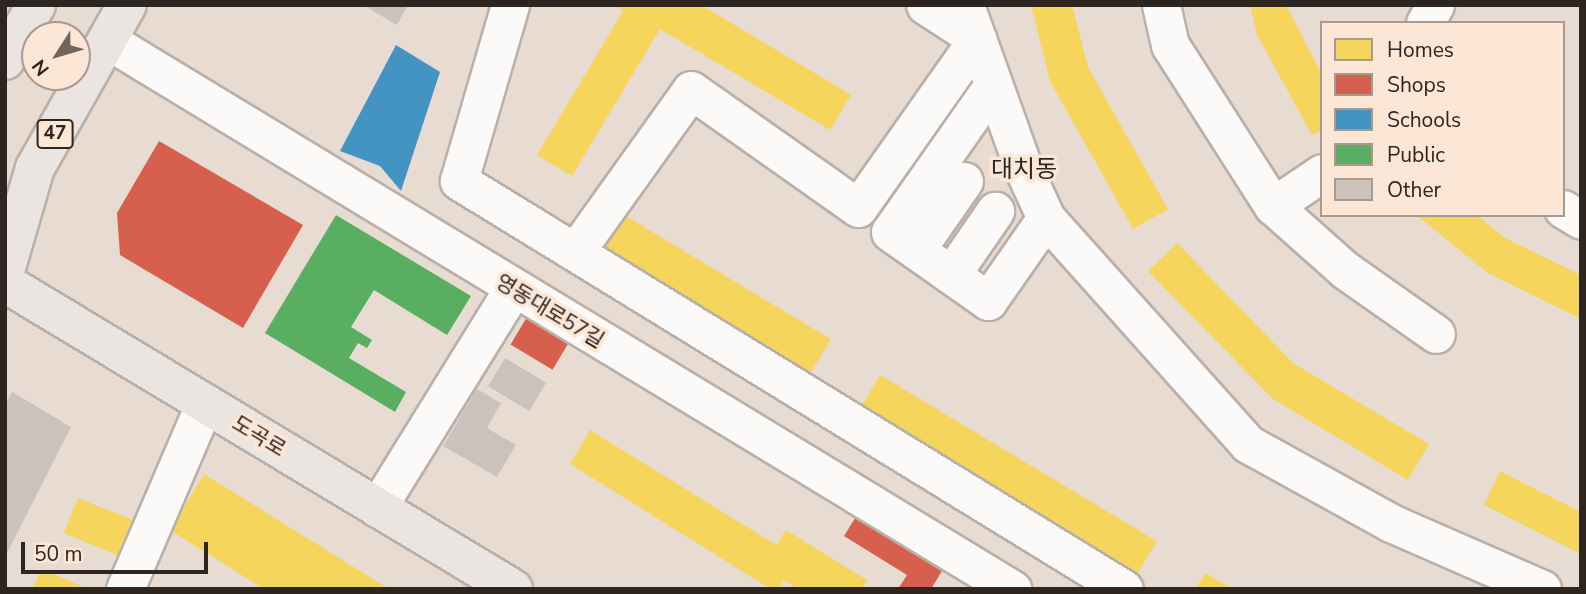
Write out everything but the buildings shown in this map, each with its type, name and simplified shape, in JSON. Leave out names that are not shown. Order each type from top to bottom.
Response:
[{"type":"main road","points":[[5,60],[36,5]]},
{"type":"main road","name":"47","points":[[5,271],[35,169],[127,5]]},
{"type":"main road","name":"도곡로","points":[[5,283],[513,589]]},
{"type":"street","points":[[510,5],[459,181],[1124,589]]},
{"type":"street","points":[[925,5],[977,39]]},
{"type":"street","points":[[965,5],[1024,170],[1046,218],[1248,444],[1391,523],[1542,589]]},
{"type":"street","points":[[1160,5],[1170,45],[1273,206],[1345,270],[1436,334]]},
{"type":"street","points":[[1426,21],[1435,5]]},
{"type":"street","points":[[575,253],[691,90],[858,208],[977,39]]},
{"type":"street","name":"영동대로57길","points":[[107,40],[993,585]]},
{"type":"street","points":[[993,85],[890,232],[988,301],[1046,218]]},
{"type":"street","points":[[1273,206],[1320,174]]},
{"type":"street","points":[[916,250],[964,181]]},
{"type":"street","points":[[1565,210],[1581,220]]},
{"type":"street","points":[[951,275],[995,211]]},
{"type":"street","points":[[377,508],[513,289]]},
{"type":"street","points":[[125,589],[205,402]]},
{"type":"district","name":"대치동","points":[[1024,170]]}]
